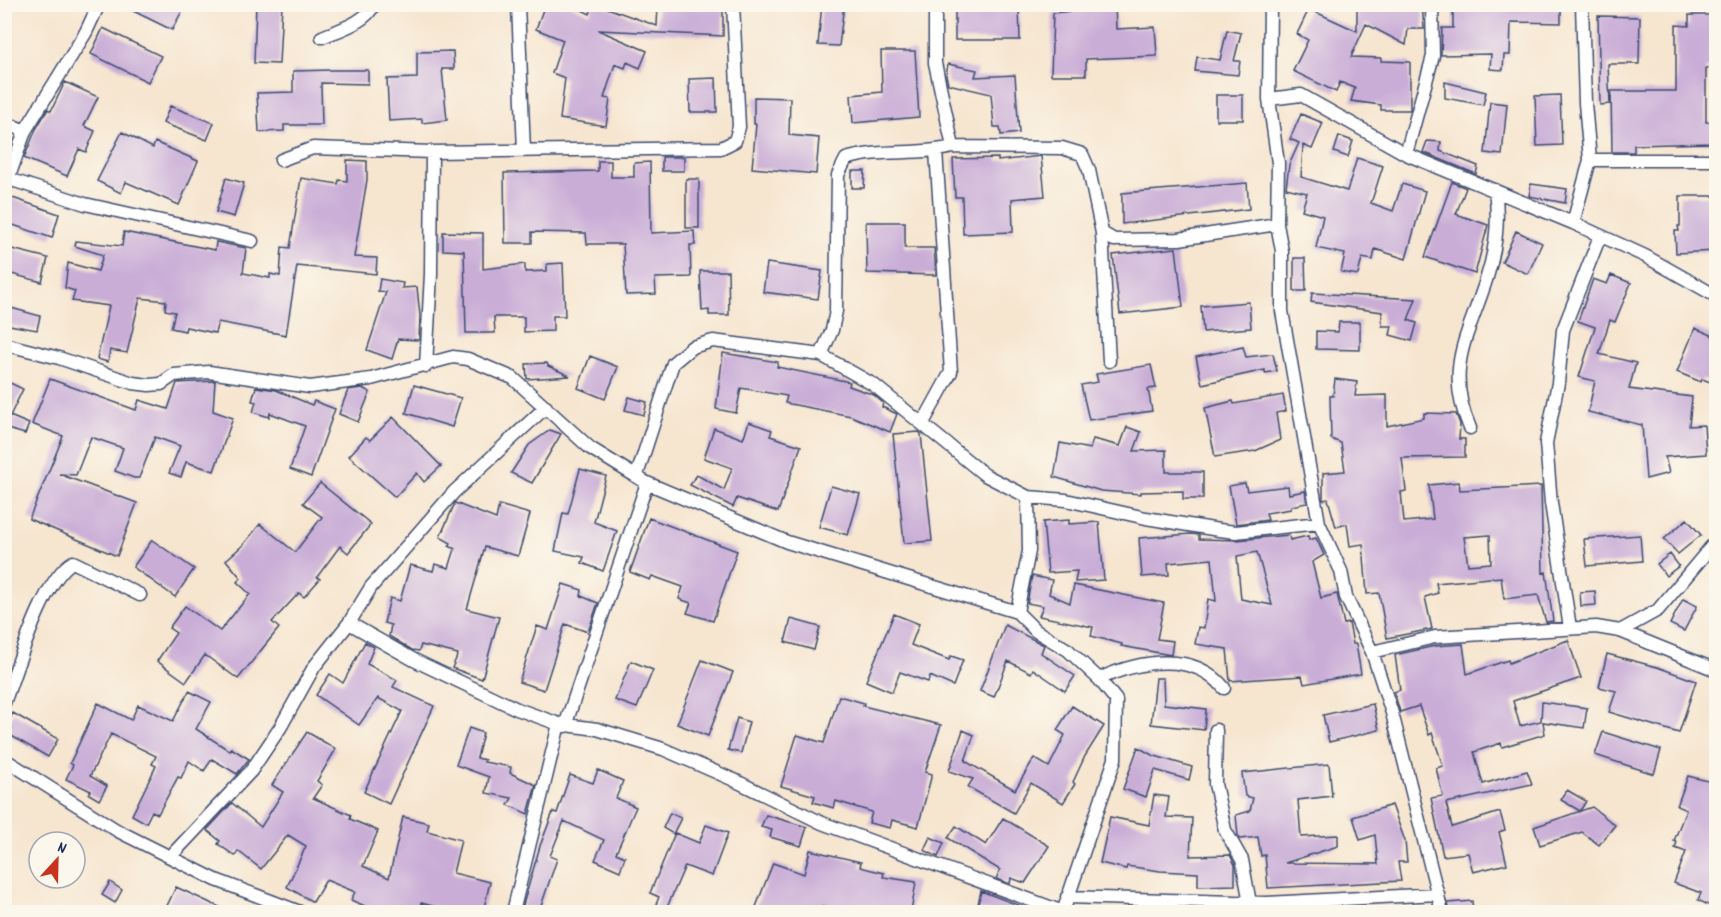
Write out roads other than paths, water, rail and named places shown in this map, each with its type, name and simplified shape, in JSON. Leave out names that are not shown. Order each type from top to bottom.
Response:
[{"type":"street","points":[[4,191],[26,131],[86,32],[99,4]]},
{"type":"street","points":[[322,37],[357,21],[371,12],[374,4]]},
{"type":"street","points":[[518,4],[524,151]]},
{"type":"street","points":[[280,160],[313,148],[432,152],[721,148],[735,141],[740,127],[733,4]]},
{"type":"street","points":[[935,4],[935,63],[952,147]]},
{"type":"street","points":[[1270,4],[1269,99],[1278,163],[1277,224],[1282,251],[1282,311],[1319,524],[1341,571],[1346,597],[1372,652],[1392,713],[1417,820],[1442,912]]},
{"type":"street","points":[[1406,154],[1433,56],[1432,4]]},
{"type":"street","points":[[1573,223],[1590,160],[1585,103],[1582,4]]},
{"type":"street","points":[[1269,99],[1302,95],[1406,154],[1573,223],[1645,256],[1716,296]]},
{"type":"street","points":[[4,122],[26,131]]},
{"type":"street","points":[[821,355],[832,330],[836,311],[838,175],[846,159],[865,153],[936,151],[952,147],[1062,148],[1082,154],[1089,170],[1102,233],[1109,361]]},
{"type":"street","points":[[923,423],[951,372],[936,151]]},
{"type":"street","points":[[426,366],[431,274],[432,152]]},
{"type":"street","points":[[1590,160],[1716,160]]},
{"type":"street","points":[[9,178],[85,204],[252,242]]},
{"type":"street","points":[[1470,428],[1460,399],[1462,345],[1488,275],[1498,215],[1495,190]]},
{"type":"street","points":[[1102,233],[1114,240],[1179,239],[1277,224]]},
{"type":"street","points":[[1570,628],[1551,503],[1546,443],[1558,383],[1563,330],[1600,236]]},
{"type":"street","points":[[513,912],[562,725],[623,547],[673,363],[692,347],[713,341],[821,355],[874,385],[985,474],[1028,497],[1066,500],[1219,531],[1247,531],[1319,524]]},
{"type":"street","points":[[4,344],[60,358],[133,383],[149,385],[161,384],[174,375],[209,372],[310,387],[371,380],[453,357],[483,364],[513,378],[590,448],[642,479],[787,542],[1017,612],[1036,631],[1068,650],[1099,679],[1116,700],[1115,759],[1063,912],[822,823],[734,780],[663,749],[597,729],[562,725],[517,709],[349,623]]},
{"type":"street","points":[[170,857],[251,771],[280,728],[314,667],[349,623],[371,587],[454,492],[546,407]]},
{"type":"street","points":[[1017,612],[1029,551],[1028,497]]},
{"type":"street","points":[[1620,631],[1658,610],[1716,541]]},
{"type":"street","points":[[4,703],[35,622],[63,568],[73,562],[140,595]]},
{"type":"street","points":[[1372,652],[1436,637],[1596,627],[1620,631],[1716,670]]},
{"type":"street","points":[[1099,679],[1126,666],[1176,662],[1214,675],[1224,688]]},
{"type":"street","points":[[1216,730],[1215,784],[1225,830],[1242,860],[1250,903]]},
{"type":"street","points":[[4,759],[102,822],[216,880],[300,912]]},
{"type":"street","points":[[1067,897],[1250,903],[1267,908],[1438,894]]}]
